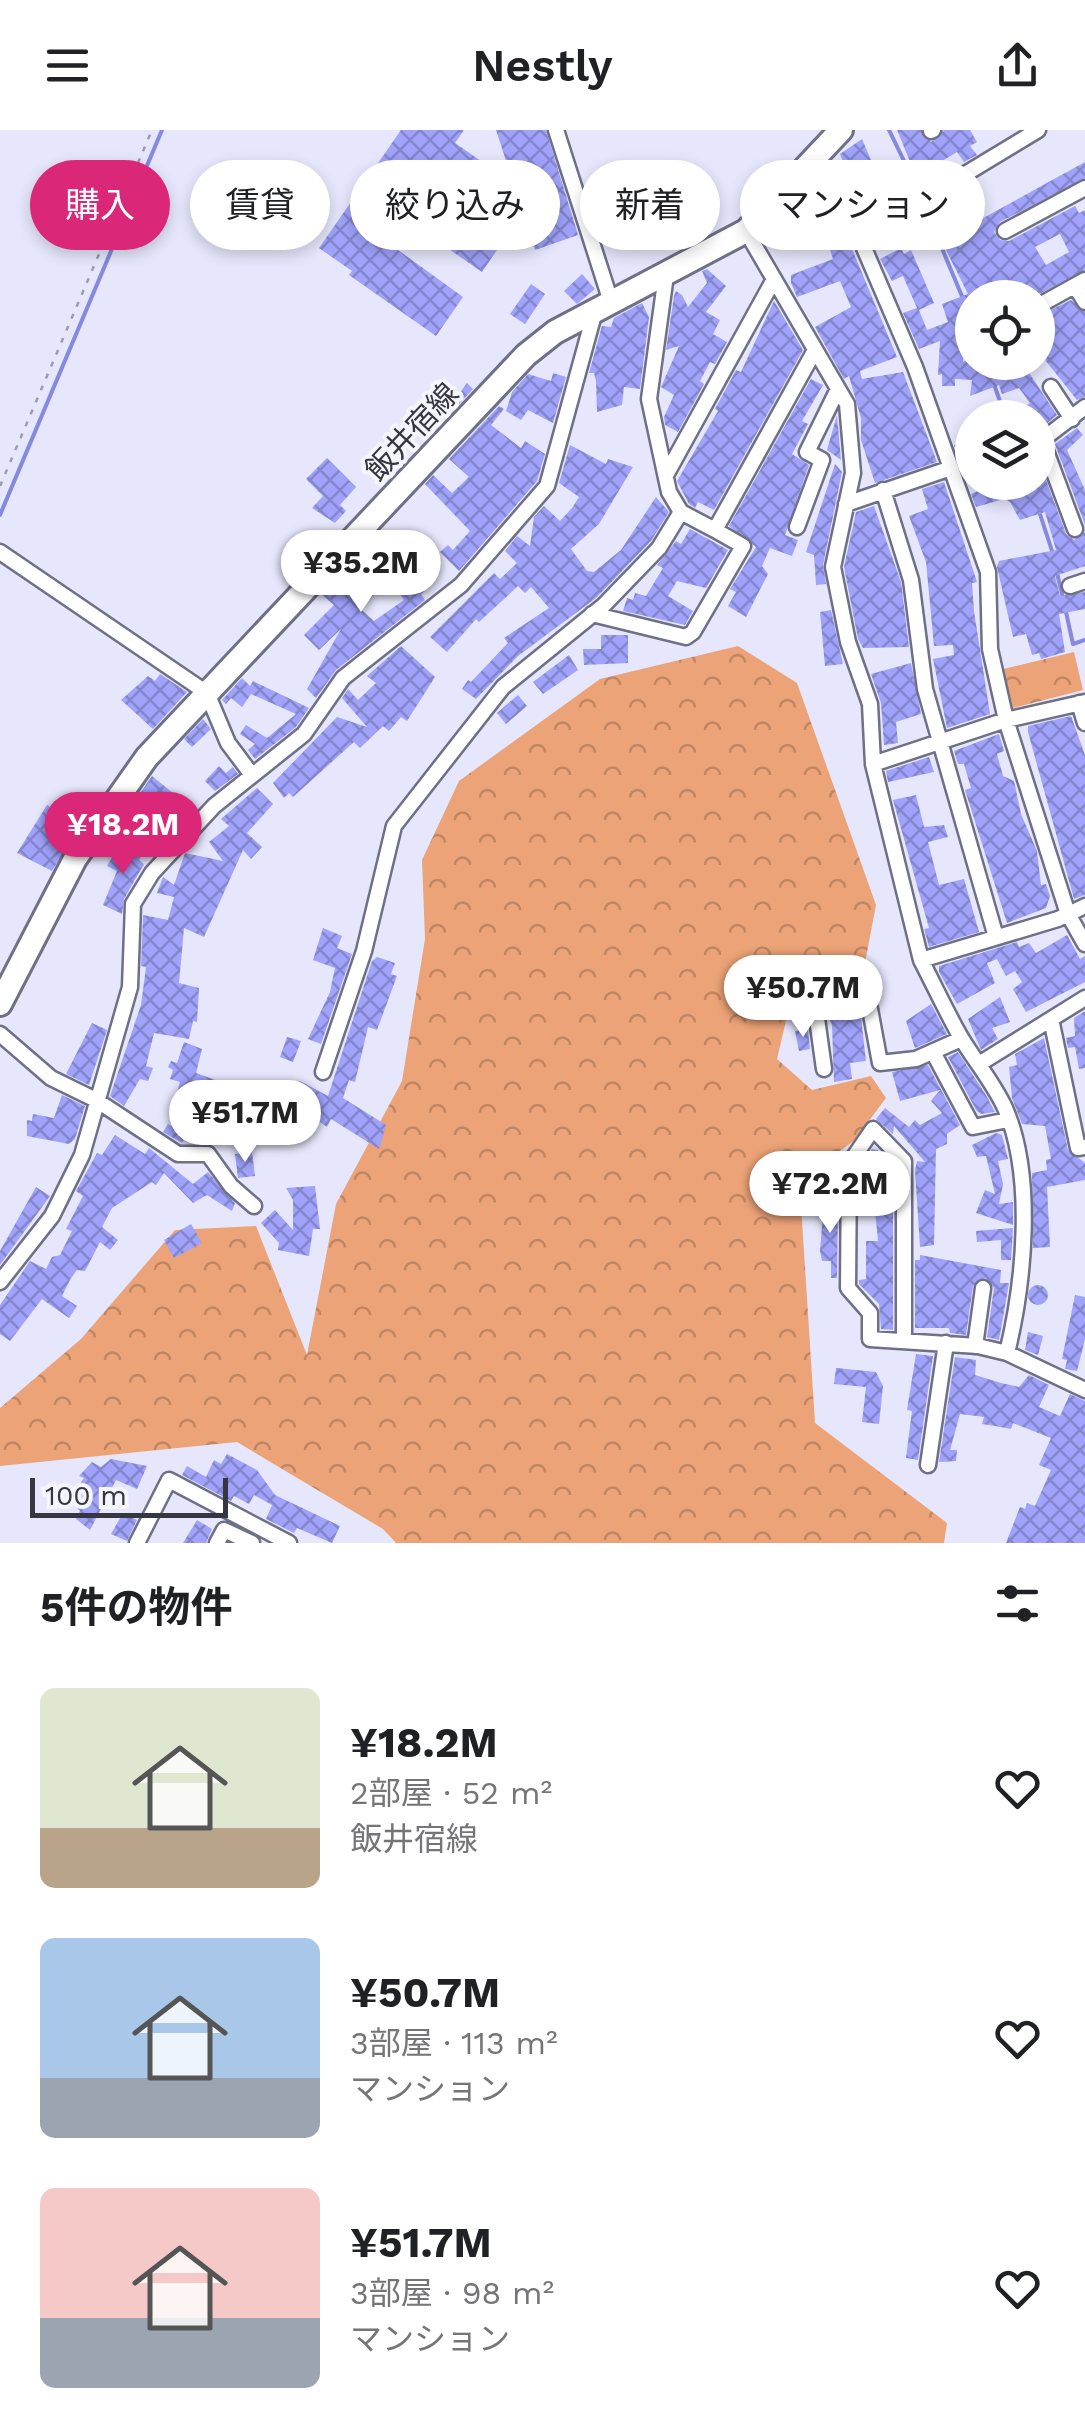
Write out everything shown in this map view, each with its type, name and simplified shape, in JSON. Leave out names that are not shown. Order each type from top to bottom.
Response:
[{"type":"main road","name":"飯井宿線","points":[[815,160],[842,130]]},
{"type":"main road","name":"飯井宿線","points":[[0,1004],[75,860],[146,757],[526,355],[603,306],[740,234]]},
{"type":"street","points":[[0,1282],[52,1216],[82,1155],[130,987],[133,904],[152,873],[214,806],[304,734],[343,678],[461,585],[546,486],[603,306],[556,130]]},
{"type":"street","points":[[985,162],[1038,130]]},
{"type":"street","points":[[1005,231],[1085,188]]},
{"type":"street","points":[[756,250],[838,388],[852,424],[853,473],[833,566],[848,642],[870,704],[873,764],[921,960],[1008,1120],[1022,1200],[1024,1247],[1022,1290],[1006,1353]]},
{"type":"street","points":[[865,250],[915,367],[988,572],[990,649],[1006,720],[1068,914],[1085,944]]},
{"type":"street","points":[[592,614],[686,637],[693,632],[743,546],[681,512],[666,475],[648,399],[666,275]]},
{"type":"street","points":[[666,475],[773,281]]},
{"type":"street","points":[[1055,297],[1080,283],[1085,302]]},
{"type":"street","points":[[715,530],[815,350]]},
{"type":"street","points":[[1051,387],[1072,419]]},
{"type":"street","points":[[797,527],[822,460],[806,452],[838,388]]},
{"type":"street","points":[[1075,528],[1042,440],[1085,407]]},
{"type":"street","points":[[846,504],[951,468]]},
{"type":"street","points":[[883,490],[911,580],[925,690],[996,936]]},
{"type":"street","points":[[323,1072],[364,950],[394,826],[503,686],[592,614],[659,548],[681,512]]},
{"type":"street","points":[[0,552],[207,692],[228,744],[252,774]]},
{"type":"street","points":[[873,764],[1006,720],[1082,703],[1085,723]]},
{"type":"street","points":[[921,960],[1085,906]]},
{"type":"street","points":[[824,1069],[815,1004],[829,994],[870,1009],[880,1063],[916,1059],[961,1039]]},
{"type":"street","points":[[979,1064],[1085,998]]},
{"type":"street","points":[[1051,1019],[1078,1148],[1085,1147]]},
{"type":"street","points":[[0,1034],[52,1078],[96,1100],[178,1154],[208,1154],[231,1186],[254,1206]]},
{"type":"street","points":[[933,1052],[973,1127],[1008,1120]]},
{"type":"street","points":[[904,1341],[904,1161],[873,1129],[850,1164],[848,1288],[870,1313],[870,1340],[946,1343],[1006,1353],[1085,1390]]},
{"type":"street","points":[[975,1346],[983,1288]]},
{"type":"street","points":[[928,1465],[946,1343]]},
{"type":"street","points":[[137,1543],[169,1480],[289,1543]]},
{"type":"street","points":[[217,1543],[224,1530],[252,1543]]},
{"type":"path","points":[[0,486],[152,130]]},
{"type":"green space","points":[[738,646],[797,683],[876,905],[860,989],[793,991],[777,1059],[812,1090],[871,1076],[886,1098],[854,1141],[831,1157],[801,1205],[815,1423],[947,1523],[944,1543],[396,1543],[383,1529],[237,1442],[0,1466],[0,1408],[81,1339],[175,1230],[256,1226],[307,1355],[336,1204],[402,1081],[425,939],[422,860],[459,781],[600,679]]},
{"type":"green space","points":[[1074,652],[1083,690],[1013,708],[1003,669]]},
{"type":"building","points":[[401,130],[464,130],[455,143],[479,160],[380,160]]},
{"type":"building","points":[[496,130],[546,130],[555,160],[506,160]]},
{"type":"building","points":[[897,130],[921,130],[931,142],[944,130],[970,130],[977,142],[970,146],[977,155],[968,160],[963,160],[957,152],[944,160],[909,160]]},
{"type":"building","points":[[862,139],[871,160],[842,160],[840,154]]},
{"type":"building","points":[[1085,162],[1085,178],[1000,222],[994,232],[1000,240],[1009,241],[1075,206],[1079,213],[1085,210],[1085,270],[1055,286],[1055,280],[961,280],[946,250],[985,250],[985,217]],"holes":[[[1060,234],[1069,252],[1046,265],[1035,247]]]},
{"type":"building","points":[[560,176],[578,235],[560,241]]},
{"type":"building","points":[[350,203],[350,250],[398,250],[463,297],[436,336],[349,275],[352,271],[322,250],[330,250],[330,232]]},
{"type":"building","points":[[450,250],[497,250],[482,272]]},
{"type":"building","points":[[830,250],[852,250],[897,357],[860,371],[862,379],[903,372],[937,462],[875,483],[861,440],[861,418],[849,376],[844,379],[815,327],[851,307],[840,281],[797,297],[791,283],[791,275],[833,259]]},
{"type":"building","points":[[897,250],[904,254],[911,250],[934,303],[919,310],[927,330],[948,322],[942,304],[955,299],[955,386],[942,386],[942,374],[938,375],[940,341],[919,349],[903,313],[917,308],[903,276],[892,281],[880,259]]},
{"type":"building","points":[[707,269],[726,286],[706,312],[720,320],[713,334],[727,342],[715,364],[710,362],[700,381],[704,384],[678,432],[665,425],[664,417],[674,395],[661,387],[679,346],[666,350],[674,296],[676,291],[682,295],[688,307],[707,283],[702,271]]},
{"type":"building","points":[[582,274],[595,289],[577,304],[564,291]]},
{"type":"building","points":[[531,284],[545,294],[525,324],[510,314]]},
{"type":"building","points":[[1071,300],[1085,312],[1085,397],[1077,400],[1055,372],[1055,308]]},
{"type":"building","points":[[774,301],[803,350],[714,510],[698,502],[695,508],[677,481],[718,411],[715,409],[736,370],[741,372]]},
{"type":"building","points":[[642,303],[649,317],[640,389],[624,387],[622,405],[597,412],[596,381],[594,373],[589,373],[602,326],[611,327],[614,318]]},
{"type":"building","points":[[553,373],[566,377],[553,423],[528,410],[521,420],[506,411],[512,392],[528,374],[551,381]]},
{"type":"building","points":[[811,379],[823,385],[802,421],[808,424],[792,454],[809,465],[785,535],[798,540],[792,556],[770,548],[762,566],[768,574],[746,617],[728,606],[736,592],[730,589],[756,547],[729,526]]},
{"type":"building","points":[[972,380],[1034,380],[1047,400],[1028,400],[1019,388],[1002,394],[999,385],[970,396]]},
{"type":"building","points":[[467,383],[473,389],[450,414],[447,411]]},
{"type":"building","points":[[499,406],[504,409],[491,425],[521,448],[525,441],[545,454],[537,481],[459,571],[440,552],[448,545],[453,550],[470,531],[425,484],[433,475],[452,493],[469,477],[449,459]]},
{"type":"building","points":[[837,415],[841,460],[827,450]]},
{"type":"building","points":[[1077,428],[1083,435],[1067,450],[1085,490],[1085,525],[1055,444]]},
{"type":"building","points":[[570,445],[606,464],[608,459],[633,467],[599,524],[571,549],[587,571],[594,572],[621,550],[656,497],[669,512],[651,541],[596,598],[518,656],[476,699],[462,689],[468,680],[471,682],[508,643],[504,638],[549,608],[531,587],[525,593],[518,586],[479,622],[476,619],[447,652],[430,637],[494,573],[500,579],[517,563],[505,551],[517,536],[530,546],[534,517],[544,506],[560,521],[572,508],[579,497],[559,483]]},
{"type":"building","points":[[327,458],[356,487],[340,505],[346,511],[335,523],[312,508],[323,496],[306,479]]},
{"type":"building","points":[[835,464],[842,472],[823,565],[826,584],[816,585],[814,555],[806,552]]},
{"type":"building","points":[[944,482],[977,582],[972,583],[974,611],[990,714],[947,728],[933,659],[954,655],[953,645],[934,646],[926,562],[909,516],[928,509],[922,489]]},
{"type":"building","points":[[973,500],[1000,500],[976,507]]},
{"type":"building","points":[[1006,500],[1053,500],[1066,534],[1074,540],[1085,532],[1085,566],[1055,576],[1060,596],[1085,592],[1085,609],[1059,614],[1065,652],[1041,659],[1039,653],[1032,655],[1026,634],[1013,637],[997,567],[999,561],[1056,550],[1045,512],[1020,520]]},
{"type":"building","points":[[874,506],[901,582],[909,647],[863,648],[858,639],[844,567],[856,512]]},
{"type":"building","points":[[690,529],[728,550],[706,588],[677,581],[668,596],[693,611],[685,625],[623,611],[627,598],[633,600],[635,593],[646,596],[663,568],[657,565],[676,541],[681,544]]},
{"type":"building","points":[[380,558],[400,576],[409,567],[427,589],[421,594],[425,600],[336,670],[316,698],[307,689],[341,629],[319,650],[304,635],[334,605],[321,594],[353,562],[373,580],[382,570],[387,575]],"holes":[[[389,578],[404,600],[374,621],[361,609]]]},
{"type":"building","points":[[831,610],[843,664],[825,666],[820,612]]},
{"type":"building","points":[[601,635],[628,635],[628,663],[584,665],[583,649],[601,649]]},
{"type":"building","points":[[401,646],[435,677],[407,721],[401,717],[389,731],[383,726],[360,748],[354,742],[293,797],[289,793],[284,798],[273,783],[337,717],[367,727],[342,698],[348,689],[358,700],[376,683],[367,676]]},
{"type":"building","points":[[569,655],[578,670],[543,694],[533,682]]},
{"type":"building","points":[[911,663],[921,714],[896,722],[898,743],[884,745],[881,703],[871,674]]},
{"type":"building","points":[[160,674],[187,692],[153,729],[121,700],[148,676],[155,681]]},
{"type":"building","points":[[242,678],[250,686],[253,681],[309,708],[296,727],[255,759],[248,750],[255,744],[240,734],[246,725],[267,738],[296,714],[251,694],[242,707],[231,698],[226,704],[222,700]]},
{"type":"building","points":[[518,695],[527,706],[506,724],[497,713]]},
{"type":"building","points":[[1071,716],[1085,755],[1085,895],[1074,899],[1028,732],[1028,726]]},
{"type":"building","points":[[203,719],[211,729],[192,747],[184,739]]},
{"type":"building","points":[[999,734],[1004,751],[997,754],[1003,776],[1014,781],[1021,814],[1037,851],[1041,885],[1046,884],[1050,896],[1046,908],[1007,923],[965,790],[971,788],[964,764],[958,764],[954,751]]},
{"type":"building","points":[[929,757],[934,772],[888,782],[886,771]]},
{"type":"building","points":[[219,766],[226,773],[233,767],[238,774],[215,791],[205,781]]},
{"type":"building","points":[[152,776],[195,811],[183,823],[160,810],[155,818],[134,802]]},
{"type":"building","points":[[257,788],[273,804],[247,833],[262,847],[251,859],[243,850],[204,937],[184,928],[179,983],[199,988],[197,1022],[193,1021],[189,1039],[154,1033],[146,1066],[153,1068],[148,1081],[140,1079],[124,1106],[110,1096],[141,1005],[146,967],[141,966],[143,915],[168,920],[174,897],[157,893],[163,877],[174,885],[185,853],[223,861],[209,842],[229,826],[221,819]]},
{"type":"building","points":[[916,795],[924,827],[944,825],[948,837],[928,842],[939,885],[964,879],[979,932],[929,947],[924,929],[929,928],[893,800]]},
{"type":"building","points":[[47,805],[80,826],[52,871],[17,853]]},
{"type":"building","points":[[129,847],[142,855],[139,860],[144,864],[124,899],[122,914],[103,905],[117,871],[107,866],[118,848],[126,852]]},
{"type":"building","points":[[323,928],[342,936],[337,948],[352,954],[321,1044],[308,1039],[330,992],[335,968],[313,960]]},
{"type":"building","points":[[1067,935],[1080,959],[1085,956],[1085,982],[1026,1012],[1013,989],[1022,982],[1015,971],[1006,976],[997,959],[987,963],[995,983],[957,1004],[939,972],[939,966],[1017,942],[1019,947],[1029,943],[1036,953]]},
{"type":"building","points":[[377,957],[395,963],[391,974],[397,976],[377,1030],[368,1027],[355,1082],[349,1080],[343,1098],[386,1125],[379,1149],[331,1119],[327,1127],[290,1101],[300,1081],[328,1096],[372,961]]},
{"type":"building","points":[[1000,997],[1010,1022],[992,1028],[998,1039],[981,1050],[968,1019]]},
{"type":"building","points":[[931,1004],[947,1034],[915,1048],[906,1021]]},
{"type":"building","points":[[831,1006],[861,1017],[866,1061],[850,1063],[852,1079],[834,1082],[832,1025],[826,1009]]},
{"type":"building","points":[[1085,1011],[1085,1068],[1079,1069],[1075,1047],[1068,1048],[1066,1038],[1075,1036],[1074,1018]]},
{"type":"building","points":[[92,1023],[107,1030],[89,1085],[66,1074]]},
{"type":"building","points":[[808,1030],[810,1049],[799,1051],[795,1031]]},
{"type":"building","points":[[287,1037],[301,1041],[293,1062],[280,1057]]},
{"type":"building","points":[[1044,1038],[1068,1150],[1085,1163],[1085,1180],[1047,1187],[1050,1247],[1033,1248],[1032,1173],[1047,1170],[1046,1160],[1051,1159],[1045,1126],[1022,1124],[1012,1098],[1009,1067],[1017,1065],[1015,1054]]},
{"type":"building","points":[[184,1042],[202,1049],[196,1073],[218,1081],[236,1096],[223,1117],[216,1114],[201,1141],[183,1131],[196,1109],[203,1113],[211,1095],[193,1083],[189,1097],[177,1093],[180,1082],[170,1079],[173,1070],[168,1067],[171,1061],[177,1063]]},
{"type":"building","points":[[958,1052],[995,1112],[981,1114],[976,1110],[948,1057]]},
{"type":"building","points":[[928,1065],[960,1125],[947,1134],[947,1144],[936,1149],[934,1245],[920,1247],[915,1170],[917,1161],[925,1162],[894,1126],[893,1134],[876,1119],[885,1108],[909,1127],[915,1120],[920,1125],[942,1113],[931,1101],[940,1090],[900,1101],[892,1072]]},
{"type":"building","points":[[62,1095],[85,1106],[75,1139],[69,1144],[27,1136],[27,1120],[32,1121],[33,1114],[54,1118]]},
{"type":"building","points":[[168,1124],[187,1135],[182,1143],[163,1132]]},
{"type":"building","points":[[996,1133],[1002,1135],[1008,1159],[998,1161],[1003,1184],[999,1204],[1013,1202],[1013,1225],[976,1213],[985,1190],[995,1194],[986,1156],[977,1157],[972,1145]]},
{"type":"building","points":[[115,1135],[145,1154],[149,1148],[193,1184],[208,1172],[235,1203],[232,1211],[207,1195],[193,1203],[164,1173],[156,1185],[152,1182],[112,1208],[102,1227],[118,1240],[110,1250],[100,1242],[85,1271],[77,1270],[71,1278],[62,1296],[77,1306],[69,1318],[42,1299],[10,1341],[0,1334],[0,1305],[30,1261],[46,1269],[52,1257],[60,1255],[72,1231],[66,1229],[83,1196],[76,1191],[97,1153],[102,1155]]},
{"type":"building","points":[[872,1149],[890,1161],[889,1170],[893,1170],[893,1330],[881,1329],[879,1304],[859,1284],[859,1280],[866,1279],[866,1241],[878,1241],[874,1200],[859,1199],[860,1167]]},
{"type":"building","points":[[252,1152],[255,1176],[238,1178],[235,1154]]},
{"type":"building","points":[[315,1186],[320,1229],[313,1229],[309,1256],[278,1250],[279,1243],[261,1223],[275,1210],[293,1230],[293,1200],[286,1188]]},
{"type":"building","points":[[36,1187],[50,1196],[0,1265],[0,1251]]},
{"type":"building","points":[[824,1202],[838,1203],[837,1278],[831,1278],[831,1261],[822,1261],[820,1251]]},
{"type":"building","points":[[191,1224],[202,1243],[174,1258],[164,1240]]},
{"type":"building","points":[[1013,1228],[1011,1260],[1001,1260],[1001,1240],[977,1242],[976,1231]]},
{"type":"building","points":[[920,1255],[1001,1270],[1000,1283],[1009,1283],[999,1340],[987,1337],[994,1288],[985,1278],[973,1286],[966,1335],[950,1333],[949,1328],[915,1328],[915,1260],[920,1260]]},
{"type":"building","points":[[1038,1285],[1048,1295],[1038,1305],[1028,1295]]},
{"type":"building","points":[[1075,1295],[1085,1297],[1085,1339],[1077,1371],[1065,1369],[1067,1360],[1062,1359]]},
{"type":"building","points":[[1028,1332],[1043,1336],[1038,1355],[1025,1350]]},
{"type":"building","points":[[916,1354],[933,1356],[918,1460],[906,1458],[912,1411],[907,1410]]},
{"type":"building","points":[[955,1357],[976,1360],[975,1375],[1001,1383],[1019,1387],[1029,1375],[1049,1385],[1039,1407],[1060,1416],[1070,1394],[1085,1401],[1085,1543],[1006,1543],[1020,1507],[1025,1509],[1027,1503],[1035,1506],[1051,1470],[1039,1465],[1051,1438],[1013,1423],[1011,1429],[982,1424],[984,1417],[960,1414],[950,1450],[957,1450],[956,1461],[939,1462]]},
{"type":"building","points":[[836,1368],[876,1372],[883,1386],[879,1424],[862,1422],[866,1387],[834,1384]]},
{"type":"building","points":[[227,1454],[257,1470],[275,1495],[340,1526],[332,1543],[297,1528],[294,1533],[266,1519],[272,1505],[254,1495],[249,1504],[234,1496],[231,1501],[182,1475],[187,1466],[206,1477],[214,1460],[221,1464]]},
{"type":"building","points":[[111,1459],[147,1466],[137,1489],[116,1480],[90,1530],[76,1519],[80,1511],[74,1504],[81,1491],[77,1488],[84,1478],[79,1476],[92,1462],[101,1467]]},
{"type":"building","points":[[123,1513],[137,1520],[127,1541],[111,1534]]},
{"type":"building","points":[[197,1520],[212,1529],[206,1543],[183,1543]]},
{"type":"waterway","points":[[0,515],[162,130]]},
{"type":"waterway","points":[[889,130],[904,160]]},
{"type":"waterway","points":[[943,250],[955,280]]},
{"type":"waterway","points":[[992,380],[1000,400]]},
{"type":"waterway","points":[[1039,511],[1053,554]]},
{"type":"waterway","points":[[1057,573],[1063,598]]},
{"type":"waterway","points":[[1066,612],[1073,644],[1085,640]]}]
